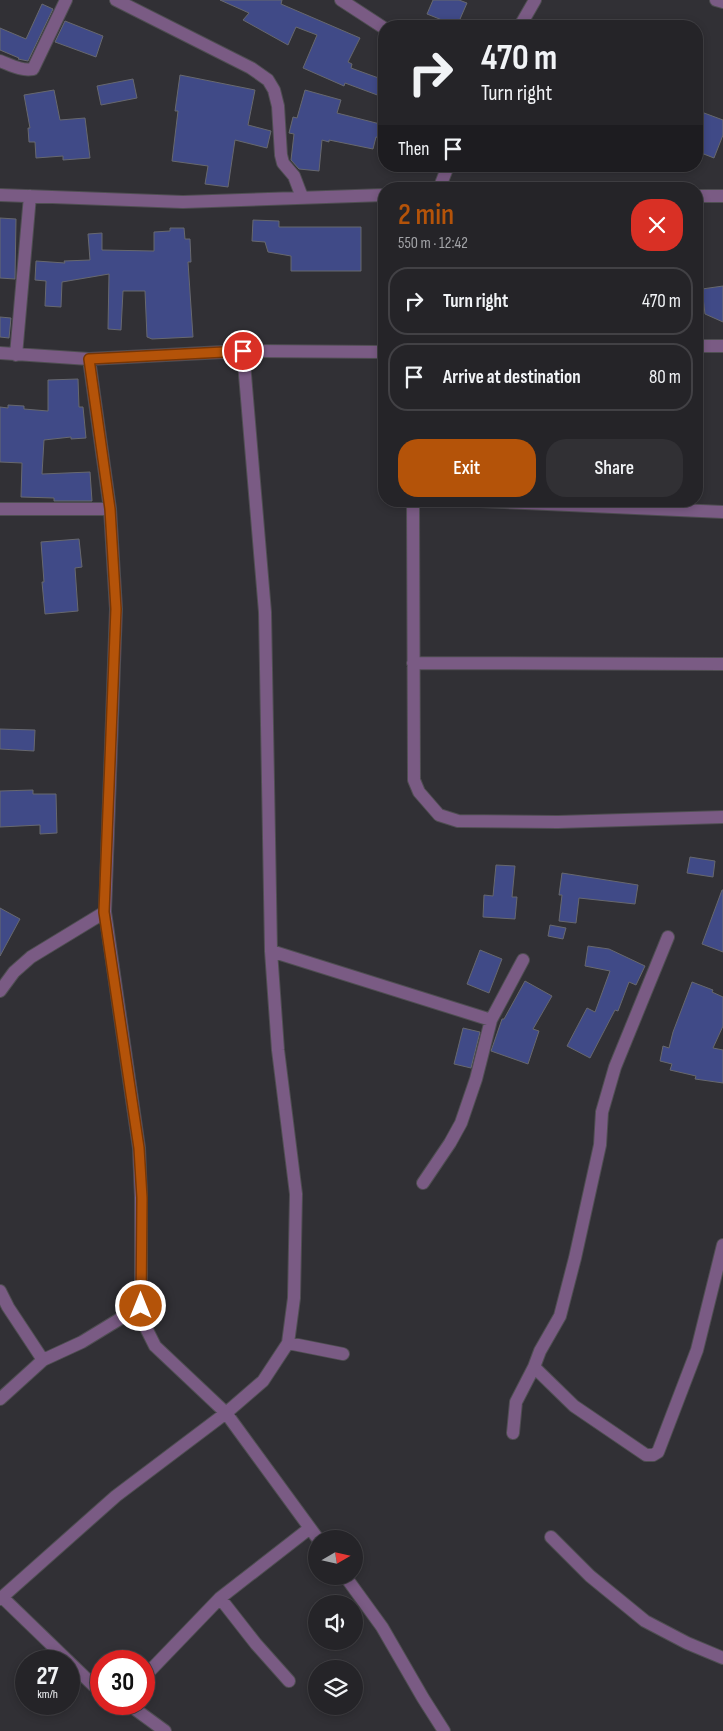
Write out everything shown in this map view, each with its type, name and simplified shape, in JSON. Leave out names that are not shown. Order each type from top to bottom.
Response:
[{"type":"street","points":[[0,61],[27,70],[33,68],[66,0]]},
{"type":"street","points":[[116,0],[251,68],[268,80],[274,90],[278,106],[283,164],[294,176],[302,198]]},
{"type":"street","points":[[341,0],[378,24]]},
{"type":"street","points":[[523,20],[535,0]]},
{"type":"street","points":[[716,0],[723,2]]},
{"type":"street","points":[[0,195],[183,202],[378,196]]},
{"type":"street","points":[[16,354],[30,196]]},
{"type":"street","points":[[703,196],[723,196]]},
{"type":"street","points":[[703,346],[723,346]]},
{"type":"street","points":[[0,353],[89,359],[243,351],[378,352]]},
{"type":"street","points":[[90,1682],[1,1598],[116,1496],[226,1413],[267,1377],[288,1343],[294,1298],[296,1194],[278,1050],[272,951],[265,612],[243,351]]},
{"type":"street","points":[[89,359],[110,509],[116,609],[104,912],[139,1148],[142,1198],[141,1306],[147,1330],[155,1346],[226,1413],[310,1528],[220,1598],[155,1666]]},
{"type":"street","points":[[413,507],[414,780],[419,792],[439,815],[458,820],[541,822],[723,817]]},
{"type":"street","points":[[613,507],[723,512]]},
{"type":"street","points":[[0,509],[110,509]]},
{"type":"street","points":[[413,663],[723,664]]},
{"type":"street","points":[[0,991],[14,972],[31,957],[104,912]]},
{"type":"street","points":[[513,1433],[516,1402],[540,1351],[560,1316],[600,1145],[602,1112],[615,1067],[668,937]]},
{"type":"street","points":[[272,951],[490,1020]]},
{"type":"street","points":[[423,1182],[450,1143],[461,1123],[476,1079],[490,1020],[523,960]]},
{"type":"street","points":[[534,1367],[574,1406],[646,1455],[653,1455],[658,1452],[697,1350],[720,1276],[723,1245]]},
{"type":"street","points":[[0,1291],[8,1307],[43,1360]]},
{"type":"street","points":[[0,1399],[43,1360],[70,1349],[141,1306]]},
{"type":"street","points":[[288,1343],[343,1354]]},
{"type":"street","points":[[551,1537],[590,1576],[645,1621],[687,1643],[723,1658]]},
{"type":"street","points":[[352,1585],[382,1627],[444,1731]]},
{"type":"street","points":[[220,1598],[256,1644],[289,1681]]},
{"type":"street","points":[[143,1715],[165,1731]]},
{"type":"building","points":[[220,0],[282,0],[281,4],[360,38],[348,62],[352,64],[351,68],[378,78],[378,95],[345,83],[344,86],[303,68],[317,35],[296,27],[288,45],[243,20],[249,13]]},
{"type":"building","points":[[433,0],[459,0],[467,3],[460,20],[442,20],[427,14]]},
{"type":"building","points":[[42,4],[53,9],[28,61],[18,59],[0,50],[0,28],[26,39]]},
{"type":"building","points":[[65,21],[103,36],[96,57],[55,42]]},
{"type":"building","points":[[180,75],[255,90],[248,125],[271,131],[267,148],[235,140],[228,187],[205,184],[208,166],[172,161],[178,111],[175,111]]},
{"type":"building","points":[[133,79],[137,98],[101,105],[97,86]]},
{"type":"building","points":[[54,90],[60,120],[85,118],[90,158],[63,160],[63,156],[36,158],[35,142],[29,142],[28,128],[30,128],[24,95]]},
{"type":"building","points":[[305,90],[341,100],[337,113],[378,123],[378,138],[376,137],[373,149],[322,140],[319,171],[299,169],[291,160],[294,134],[289,133],[293,117],[297,118]]},
{"type":"building","points":[[703,113],[723,120],[723,135],[714,158],[703,154]]},
{"type":"building","points":[[0,218],[16,219],[15,279],[0,278]]},
{"type":"building","points":[[253,220],[279,221],[279,227],[361,227],[361,271],[291,271],[291,256],[268,252],[265,242],[252,241]]},
{"type":"building","points":[[170,228],[184,228],[185,239],[190,239],[191,262],[188,262],[193,337],[152,339],[147,337],[145,291],[123,291],[121,330],[108,329],[109,274],[62,282],[61,307],[45,306],[46,281],[35,280],[36,261],[65,263],[64,261],[90,260],[88,234],[102,233],[102,250],[154,251],[154,232],[170,231]]},
{"type":"building","points":[[723,286],[723,322],[705,314],[703,289]]},
{"type":"building","points":[[0,317],[11,318],[9,338],[0,337]]},
{"type":"building","points":[[78,379],[79,407],[83,407],[86,438],[71,439],[71,437],[44,440],[42,474],[90,472],[92,501],[54,501],[54,498],[21,497],[22,463],[0,462],[0,407],[8,408],[8,405],[24,406],[24,409],[48,411],[48,380]]},
{"type":"building","points":[[79,539],[82,567],[75,568],[78,611],[45,614],[41,542]]},
{"type":"building","points":[[0,729],[35,730],[34,751],[0,749]]},
{"type":"building","points":[[33,790],[33,794],[56,794],[57,833],[40,834],[40,825],[0,827],[0,791]]},
{"type":"building","points":[[690,857],[715,861],[713,877],[687,873]]},
{"type":"building","points":[[496,865],[515,866],[512,897],[517,897],[515,919],[483,917],[484,895],[493,896]]},
{"type":"building","points":[[562,873],[638,885],[635,904],[579,898],[576,923],[559,921],[562,895],[559,895]]},
{"type":"building","points":[[723,890],[723,952],[702,944]]},
{"type":"building","points":[[0,908],[20,919],[0,956]]},
{"type":"building","points":[[550,925],[566,928],[563,939],[548,936]]},
{"type":"building","points":[[588,946],[609,949],[645,966],[636,985],[629,982],[618,1011],[615,1010],[590,1058],[567,1046],[587,1008],[595,1012],[610,971],[585,966]]},
{"type":"building","points":[[480,950],[502,959],[489,993],[467,984]]},
{"type":"building","points":[[525,981],[552,996],[533,1029],[539,1031],[528,1064],[491,1051],[502,1019],[504,1019]]},
{"type":"building","points":[[692,982],[713,990],[712,992],[723,997],[723,1026],[713,1048],[723,1050],[723,1083],[695,1079],[696,1076],[670,1070],[672,1064],[660,1061],[663,1046],[669,1048]]},
{"type":"building","points":[[463,1028],[480,1032],[471,1068],[454,1064]]},
{"type":"route","points":[[141,1306],[142,1198],[139,1148],[104,912],[116,609],[110,509],[89,359],[243,351]]}]
